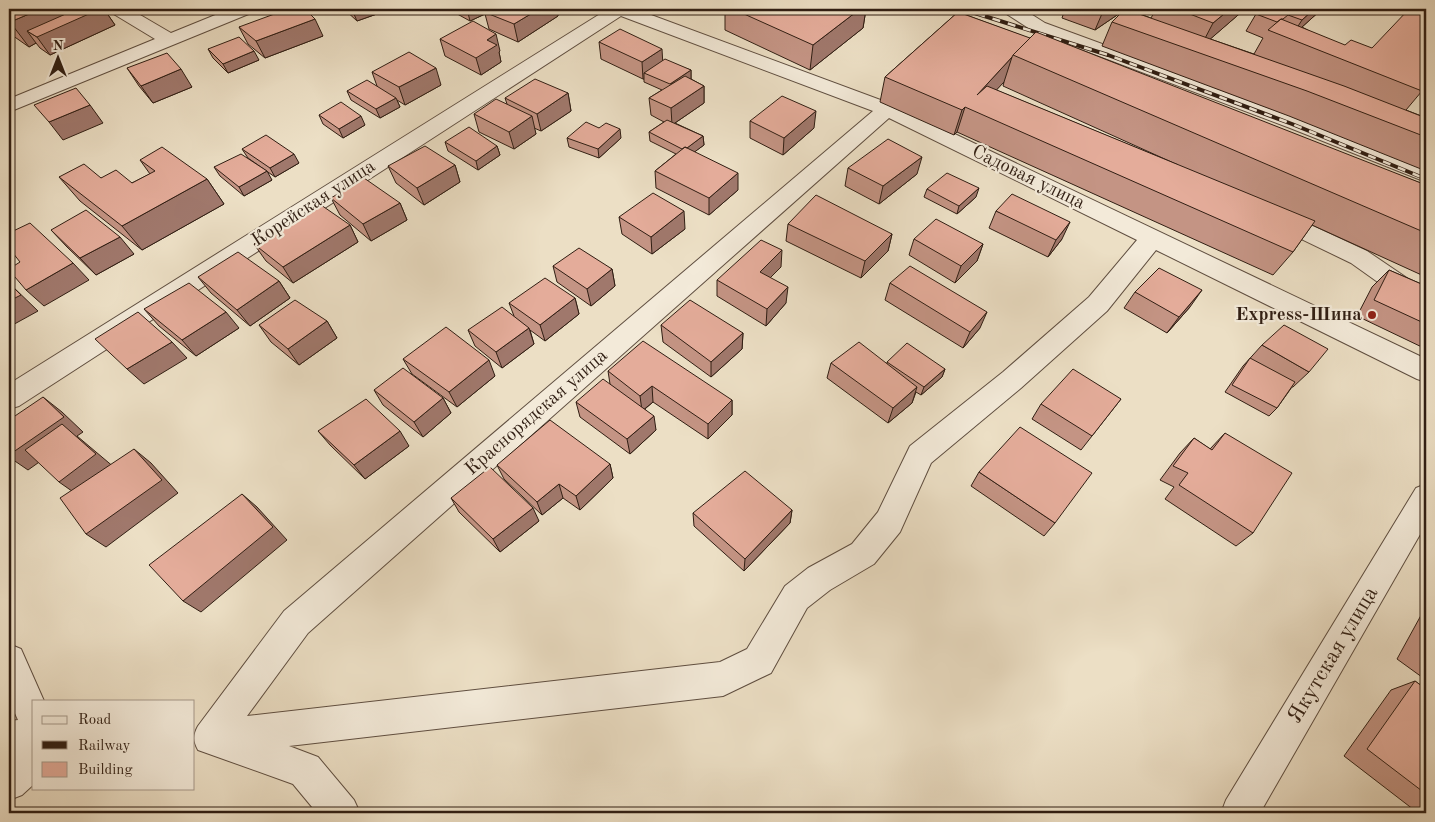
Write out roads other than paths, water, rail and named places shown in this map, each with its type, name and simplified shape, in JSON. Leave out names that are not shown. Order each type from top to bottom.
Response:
[{"type":"street","points":[[118,9],[170,40]]},
{"type":"street","points":[[9,106],[245,9]]},
{"type":"street","name":"Садовая улица","points":[[619,9],[887,109],[1426,371]]},
{"type":"street","name":"Корейская улица","points":[[9,398],[619,9]]},
{"type":"street","points":[[1013,9],[1039,27],[1297,123],[1426,175]]},
{"type":"street","name":"Краснорядская улица","points":[[202,738],[296,622],[887,109]]},
{"type":"street","points":[[1253,206],[1359,256],[1426,303]]},
{"type":"street","points":[[202,738],[723,679],[758,661],[796,597],[819,579],[863,554],[884,529],[920,455],[1012,380],[1098,304],[1152,238]]},
{"type":"street","name":"Якутская улица","points":[[1239,813],[1426,497]]},
{"type":"street","points":[[9,661],[32,713]]},
{"type":"street","points":[[9,738],[32,735]]},
{"type":"street","points":[[202,738],[304,770],[341,813]]},
{"type":"street","points":[[9,782],[32,761]]},
{"type":"railway","points":[[962,9],[1108,55],[1292,124],[1426,179]]},
{"type":"place","name":"Express-Шина","points":[[1372,315]]}]
